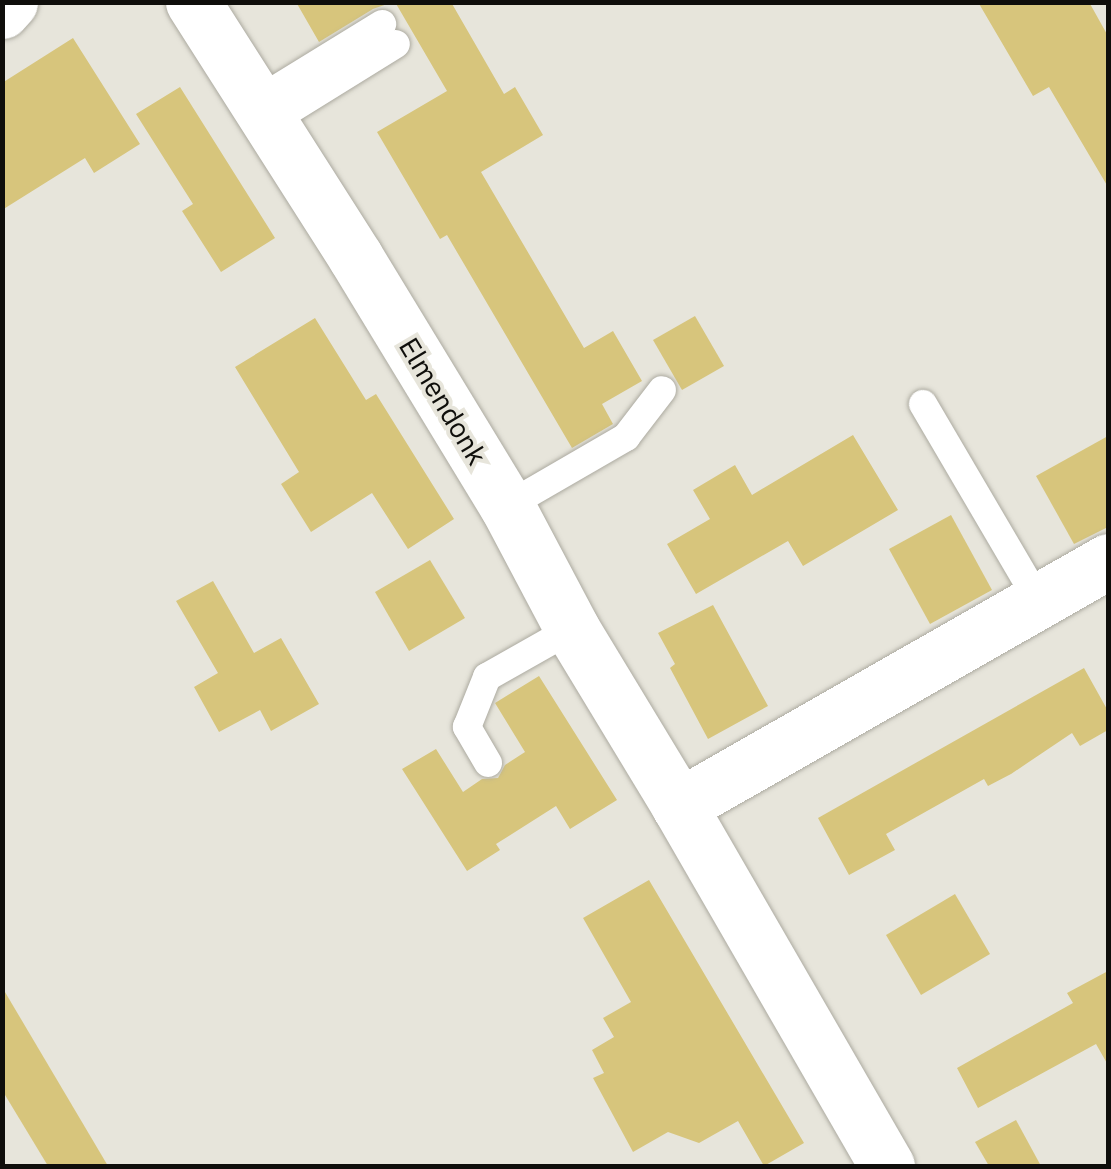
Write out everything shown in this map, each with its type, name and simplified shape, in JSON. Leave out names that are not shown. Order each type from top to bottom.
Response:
[{"type":"street","points":[[2,11],[10,2]]},
{"type":"street","name":"Elmendonk","points":[[193,2],[507,506],[572,629],[887,1166]]},
{"type":"street","points":[[679,806],[1108,561]]},
{"type":"lane","points":[[263,111],[389,34]]},
{"type":"lane","points":[[507,506],[626,437],[662,390]]},
{"type":"lane","points":[[923,404],[1038,600]]},
{"type":"lane","points":[[488,763],[468,727],[487,677],[572,629]]},
{"type":"building","points":[[296,2],[393,2],[373,9],[319,42]]},
{"type":"building","points":[[395,2],[451,2],[504,94],[515,87],[543,135],[481,172],[584,348],[613,331],[642,381],[602,404],[613,424],[572,448],[447,235],[440,239],[377,132],[447,91]]},
{"type":"building","points":[[978,2],[1089,2],[1108,36],[1108,187],[1049,87],[1033,96]]},
{"type":"building","points":[[73,38],[140,144],[94,173],[85,158],[2,210],[2,83]]},
{"type":"building","points":[[180,87],[275,238],[221,272],[182,211],[193,204],[136,114]]},
{"type":"building","points":[[695,316],[724,366],[682,390],[653,340]]},
{"type":"building","points":[[315,318],[366,400],[376,394],[454,519],[408,549],[372,493],[311,532],[281,484],[299,472],[235,367]]},
{"type":"building","points":[[853,435],[898,510],[803,566],[788,541],[696,594],[667,544],[710,519],[693,490],[735,465],[752,495]]},
{"type":"building","points":[[1108,436],[1108,527],[1074,544],[1036,476]]},
{"type":"building","points":[[951,515],[992,590],[930,624],[889,549]]},
{"type":"building","points":[[430,560],[465,618],[409,651],[375,592]]},
{"type":"building","points":[[213,581],[254,653],[281,638],[319,704],[271,731],[260,710],[219,732],[194,687],[218,673],[176,601]]},
{"type":"building","points":[[713,605],[768,706],[708,739],[670,668],[675,664],[658,633]]},
{"type":"building","points":[[1084,668],[1108,711],[1108,730],[1080,746],[1072,733],[1011,774],[988,786],[984,779],[886,834],[895,850],[849,875],[818,818]]},
{"type":"building","points":[[539,676],[617,800],[570,829],[556,806],[496,844],[500,850],[467,871],[402,769],[436,749],[463,792],[482,779],[498,778],[505,765],[525,752],[495,703]]},
{"type":"building","points":[[649,880],[804,1143],[764,1166],[738,1121],[699,1143],[668,1132],[633,1152],[593,1078],[604,1073],[592,1050],[614,1037],[603,1018],[631,1002],[583,918]]},
{"type":"building","points":[[955,894],[990,954],[921,995],[886,935]]},
{"type":"building","points":[[1108,971],[1108,1065],[1096,1044],[978,1108],[957,1068],[1073,1003],[1067,993]]},
{"type":"building","points":[[2,987],[108,1166],[48,1166],[2,1090]]},
{"type":"building","points":[[1016,1120],[1041,1166],[989,1166],[975,1142]]}]
